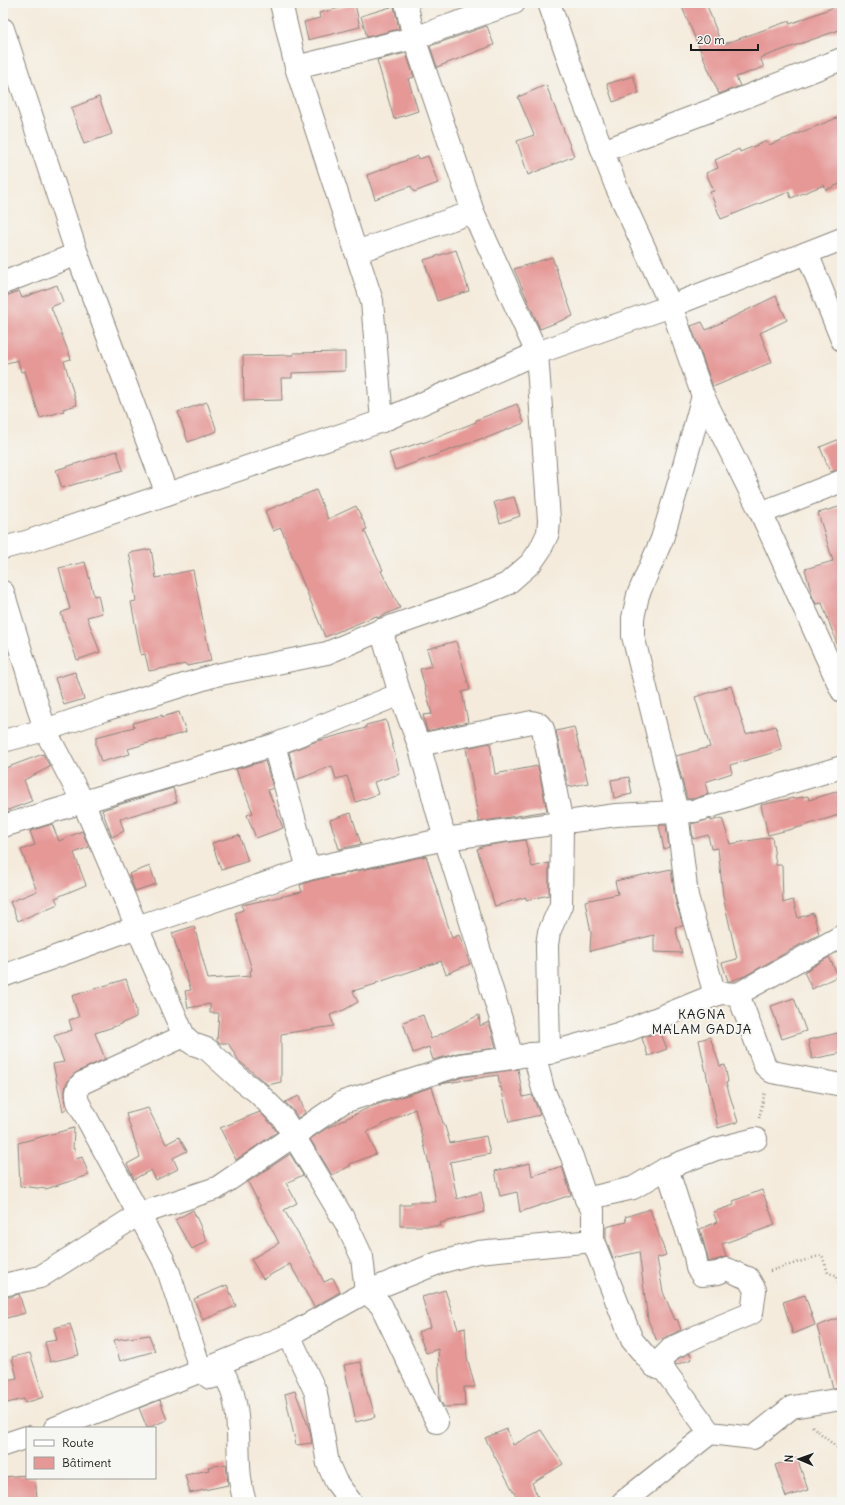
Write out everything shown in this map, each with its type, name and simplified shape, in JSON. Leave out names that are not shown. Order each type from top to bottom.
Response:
[{"type":"street","points":[[280,3],[296,67],[372,301],[382,421]]},
{"type":"street","points":[[3,741],[45,730],[216,675],[328,653],[381,630],[486,593],[507,584],[531,564],[540,550],[548,533],[548,520],[537,352],[473,212],[414,38],[406,3]]},
{"type":"street","points":[[296,67],[414,38],[514,3]]},
{"type":"street","points":[[549,3],[616,186],[671,306],[703,396],[761,513],[842,691]]},
{"type":"street","points":[[3,29],[77,254],[167,494]]},
{"type":"street","points":[[603,150],[842,60]]},
{"type":"street","points":[[356,252],[473,212]]},
{"type":"street","points":[[3,548],[26,542],[382,421],[537,352],[671,306],[842,239]]},
{"type":"street","points":[[807,253],[842,340]]},
{"type":"street","points":[[3,283],[77,254]]},
{"type":"street","points":[[703,396],[662,539],[641,588],[633,618],[633,636],[677,812],[687,896],[715,995]]},
{"type":"street","points":[[761,513],[842,480]]},
{"type":"street","points":[[3,592],[45,730],[83,802],[184,1036],[193,1044],[207,1049],[241,1080],[257,1092],[283,1118],[315,1174],[346,1223],[362,1257],[366,1292],[381,1305],[437,1422]]},
{"type":"street","points":[[381,630],[400,694],[420,745],[445,839],[506,1032],[531,1055],[537,1065],[543,1089],[572,1158],[586,1199],[593,1210],[593,1241],[632,1340],[654,1366],[665,1371],[710,1433]]},
{"type":"street","points":[[3,826],[274,745],[400,694]]},
{"type":"street","points":[[420,745],[532,722],[539,724],[545,734],[562,823],[561,905],[549,932],[531,1055]]},
{"type":"street","points":[[274,745],[308,869]]},
{"type":"street","points":[[3,976],[137,927],[308,869],[445,839],[616,815],[695,811],[842,767]]},
{"type":"street","points":[[3,1285],[40,1277],[138,1214],[217,1188],[343,1102],[460,1065],[531,1055],[621,1033],[720,993],[738,994],[842,936]]},
{"type":"street","points":[[738,994],[765,1066],[772,1072],[842,1085]]},
{"type":"street","points":[[184,1036],[82,1083],[77,1089],[78,1102],[169,1273],[201,1371],[210,1378],[224,1374],[231,1389],[237,1428],[239,1480],[245,1502]]},
{"type":"street","points":[[586,1199],[633,1188],[667,1168],[716,1149],[756,1138]]},
{"type":"street","points":[[654,1366],[672,1348],[752,1313],[756,1290],[748,1278],[739,1276],[727,1269],[718,1273],[702,1275],[697,1268],[695,1256],[667,1168]]},
{"type":"street","points":[[58,1427],[289,1335],[366,1292],[438,1262],[478,1252],[593,1241]]},
{"type":"street","points":[[289,1335],[316,1393],[328,1464],[336,1482],[351,1502]]},
{"type":"street","points":[[623,1502],[710,1433],[753,1438],[792,1407],[842,1399]]},
{"type":"street","points":[[3,1444],[26,1437]]},
{"type":"path","points":[[756,1138],[767,1081],[772,1072]]},
{"type":"path","points":[[748,1278],[822,1255],[828,1273],[836,1275],[842,1294]]},
{"type":"path","points":[[808,1422],[842,1452]]},
{"type":"building","points":[[692,3],[706,3],[721,43],[723,42],[724,44],[789,21],[790,24],[842,4],[842,29],[760,58],[764,67],[736,77],[740,86],[719,94],[682,7]]},
{"type":"building","points":[[355,4],[360,27],[308,40],[304,22],[320,18],[319,13]]},
{"type":"building","points":[[394,6],[399,29],[367,37],[361,16]]},
{"type":"building","points":[[487,26],[494,45],[437,67],[430,46]]},
{"type":"building","points":[[406,53],[414,77],[408,79],[418,111],[394,119],[377,60]]},
{"type":"building","points":[[633,76],[639,93],[613,102],[607,84]]},
{"type":"building","points":[[546,85],[574,156],[528,175],[517,141],[534,135],[518,97]]},
{"type":"building","points":[[99,97],[112,134],[84,144],[71,108]]},
{"type":"building","points":[[842,116],[842,183],[826,190],[824,185],[791,198],[789,192],[721,219],[710,192],[714,191],[706,173],[718,168],[715,160],[739,149],[740,152],[767,141],[769,145]]},
{"type":"building","points":[[418,156],[419,159],[428,156],[438,183],[414,192],[411,186],[375,199],[367,175]]},
{"type":"building","points":[[456,250],[469,291],[437,301],[424,260]]},
{"type":"building","points":[[552,257],[573,316],[540,329],[514,269]]},
{"type":"building","points":[[57,285],[63,302],[51,307],[71,359],[64,361],[77,405],[63,409],[64,411],[40,418],[25,371],[21,372],[18,360],[3,364],[3,297],[19,291],[22,298]]},
{"type":"building","points":[[776,296],[787,320],[760,333],[772,362],[713,387],[691,326],[702,322],[706,330]]},
{"type":"building","points":[[345,352],[345,371],[292,373],[292,378],[281,378],[282,400],[244,401],[243,356]]},
{"type":"building","points":[[207,402],[217,431],[188,442],[178,412]]},
{"type":"building","points":[[517,404],[524,423],[484,439],[483,438],[395,470],[389,453],[422,442],[423,443]]},
{"type":"building","points":[[842,438],[842,469],[830,472],[820,447]]},
{"type":"building","points":[[117,451],[123,470],[62,488],[56,470]]},
{"type":"building","points":[[316,490],[328,519],[356,506],[367,529],[364,530],[383,570],[381,571],[400,608],[325,637],[281,528],[273,531],[265,511]]},
{"type":"building","points":[[514,497],[520,516],[500,523],[494,502]]},
{"type":"building","points":[[842,506],[842,652],[840,652],[822,603],[816,604],[812,595],[805,569],[833,561],[818,513]]},
{"type":"building","points":[[151,549],[156,578],[193,570],[211,661],[149,671],[145,654],[141,655],[131,602],[136,601],[134,588],[136,587],[129,553]]},
{"type":"building","points":[[85,562],[94,596],[98,595],[102,613],[87,617],[100,652],[77,660],[61,613],[70,609],[59,568]]},
{"type":"building","points":[[456,641],[470,690],[462,692],[468,722],[427,731],[423,715],[432,714],[420,669],[432,666],[427,649]]},
{"type":"building","points":[[75,672],[84,699],[64,705],[55,678]]},
{"type":"building","points":[[731,686],[746,734],[776,726],[782,750],[730,765],[732,773],[705,782],[708,794],[693,799],[687,799],[676,756],[710,747],[695,697]]},
{"type":"building","points":[[179,712],[186,732],[128,749],[130,754],[101,762],[96,745],[96,737],[134,727],[133,723]]},
{"type":"building","points":[[386,720],[400,774],[374,782],[378,794],[356,802],[347,776],[336,779],[332,766],[296,780],[289,752],[317,741],[366,728],[366,725]]},
{"type":"building","points":[[574,727],[588,783],[568,787],[556,731]]},
{"type":"building","points":[[490,743],[495,774],[538,766],[547,811],[479,822],[466,748]]},
{"type":"building","points":[[43,754],[50,767],[24,780],[32,801],[3,812],[3,769]]},
{"type":"building","points":[[265,761],[273,788],[268,790],[283,828],[256,838],[247,815],[253,813],[236,769]]},
{"type":"building","points":[[629,777],[632,794],[614,798],[611,780]]},
{"type":"building","points":[[173,788],[177,802],[120,819],[124,831],[112,837],[102,810]]},
{"type":"building","points":[[842,790],[842,814],[768,835],[761,805],[808,796],[809,800]]},
{"type":"building","points":[[351,813],[361,844],[339,849],[330,820]]},
{"type":"building","points":[[722,818],[730,844],[772,837],[776,865],[782,865],[783,903],[793,900],[798,918],[813,913],[819,934],[745,976],[731,981],[728,981],[722,963],[737,959],[723,896],[718,848],[711,849],[708,835],[693,839],[691,824]]},
{"type":"building","points":[[52,824],[59,841],[82,831],[89,847],[74,853],[86,885],[55,898],[58,904],[18,921],[10,902],[37,891],[21,850],[35,845],[30,831]]},
{"type":"building","points":[[659,825],[666,825],[669,847],[664,849]]},
{"type":"building","points":[[239,835],[248,861],[221,870],[212,843]]},
{"type":"building","points":[[525,840],[532,867],[549,863],[549,895],[526,900],[526,897],[495,906],[477,849],[484,846]]},
{"type":"building","points":[[426,856],[452,938],[459,935],[470,964],[446,974],[441,961],[353,991],[358,1002],[344,1010],[330,1015],[334,1026],[281,1034],[281,1082],[268,1085],[239,1061],[228,1043],[219,1043],[217,1041],[219,1013],[210,1013],[210,1004],[188,1008],[185,991],[191,990],[172,933],[194,926],[208,979],[251,976],[250,971],[252,970],[235,913],[243,910],[242,905],[302,892],[300,885],[311,881]]},
{"type":"building","points":[[150,866],[156,884],[135,891],[129,874]]},
{"type":"building","points":[[671,869],[675,899],[683,926],[675,927],[682,953],[654,952],[654,935],[590,951],[591,933],[585,901],[618,894],[615,881]]},
{"type":"building","points":[[829,957],[838,976],[812,989],[804,972]]},
{"type":"building","points":[[126,979],[136,1010],[136,1017],[95,1033],[105,1059],[77,1072],[71,1077],[66,1084],[65,1098],[67,1108],[63,1111],[53,1064],[64,1062],[54,1036],[72,1030],[69,1020],[79,1017],[72,996]]},
{"type":"building","points":[[794,998],[806,1031],[782,1039],[771,1006]]},
{"type":"building","points":[[423,1015],[431,1039],[479,1015],[480,1026],[489,1022],[496,1048],[458,1053],[433,1060],[429,1047],[413,1053],[403,1022]]},
{"type":"building","points":[[660,1031],[667,1049],[648,1056],[642,1038]]},
{"type":"building","points":[[842,1032],[842,1053],[812,1059],[808,1040]]},
{"type":"building","points":[[710,1037],[720,1066],[725,1065],[728,1082],[726,1083],[738,1122],[718,1128],[699,1040]]},
{"type":"building","points":[[518,1069],[523,1097],[532,1095],[540,1115],[509,1122],[498,1075],[440,1084],[463,1077]]},
{"type":"building","points":[[432,1087],[450,1143],[486,1136],[490,1154],[450,1162],[457,1199],[481,1192],[485,1212],[440,1223],[441,1226],[400,1226],[400,1205],[411,1205],[411,1202],[436,1202],[429,1164],[415,1109],[367,1132],[376,1154],[350,1164],[350,1166],[332,1175],[310,1139],[325,1129],[370,1107]]},
{"type":"building","points":[[299,1096],[305,1113],[298,1118],[285,1102]]},
{"type":"building","points":[[148,1108],[166,1144],[179,1137],[187,1151],[173,1158],[178,1169],[156,1180],[151,1170],[134,1179],[127,1164],[140,1157],[126,1114]]},
{"type":"building","points":[[260,1112],[277,1132],[236,1160],[220,1128]]},
{"type":"building","points":[[74,1128],[73,1149],[75,1149],[76,1159],[82,1157],[89,1175],[46,1189],[20,1186],[18,1143]]},
{"type":"building","points":[[290,1154],[303,1175],[286,1183],[297,1203],[284,1210],[310,1254],[324,1282],[333,1278],[340,1292],[314,1307],[290,1264],[263,1279],[251,1259],[279,1243],[248,1182]]},
{"type":"building","points":[[530,1163],[532,1176],[562,1166],[571,1195],[520,1212],[517,1192],[500,1196],[495,1171]]},
{"type":"building","points":[[762,1190],[775,1225],[722,1244],[726,1257],[709,1262],[700,1229],[717,1222],[713,1212],[734,1205],[733,1201]]},
{"type":"building","points":[[650,1209],[666,1255],[657,1258],[663,1292],[681,1330],[657,1341],[648,1320],[639,1252],[613,1258],[606,1239],[606,1227],[626,1222],[625,1217]]},
{"type":"building","points":[[193,1210],[207,1241],[192,1249],[175,1220]]},
{"type":"building","points":[[227,1285],[236,1306],[203,1320],[194,1299]]},
{"type":"building","points":[[445,1290],[458,1329],[465,1327],[467,1357],[475,1387],[464,1387],[465,1406],[444,1407],[440,1400],[438,1349],[426,1353],[418,1332],[431,1327],[422,1297]]},
{"type":"building","points":[[19,1294],[25,1313],[3,1319],[3,1299]]},
{"type":"building","points":[[805,1295],[815,1325],[793,1334],[783,1302]]},
{"type":"building","points":[[842,1317],[842,1387],[833,1388],[817,1326]]},
{"type":"building","points":[[70,1324],[79,1355],[50,1362],[45,1342],[57,1340],[54,1328]]},
{"type":"building","points":[[149,1335],[155,1351],[120,1361],[114,1340]]},
{"type":"building","points":[[30,1353],[44,1397],[25,1403],[24,1399],[3,1404],[3,1381],[17,1378],[12,1357]]},
{"type":"building","points":[[690,1353],[692,1359],[676,1365],[675,1363],[679,1358]]},
{"type":"building","points":[[361,1362],[368,1395],[375,1417],[356,1422],[344,1365]]},
{"type":"building","points":[[295,1391],[310,1431],[312,1443],[296,1445],[285,1394]]},
{"type":"building","points":[[160,1400],[167,1420],[147,1427],[139,1408]]},
{"type":"building","points":[[507,1429],[513,1445],[541,1430],[563,1464],[532,1483],[540,1502],[519,1502],[485,1438]]},
{"type":"building","points":[[797,1458],[808,1490],[786,1497],[775,1465]]},
{"type":"building","points":[[226,1464],[228,1485],[190,1493],[185,1475],[209,1470],[208,1467]]},
{"type":"building","points":[[26,1475],[26,1479],[35,1479],[37,1498],[3,1501],[3,1477]]},
{"type":"district","name":"KAGNA MALAM GADJA","points":[[702,1022]]}]
